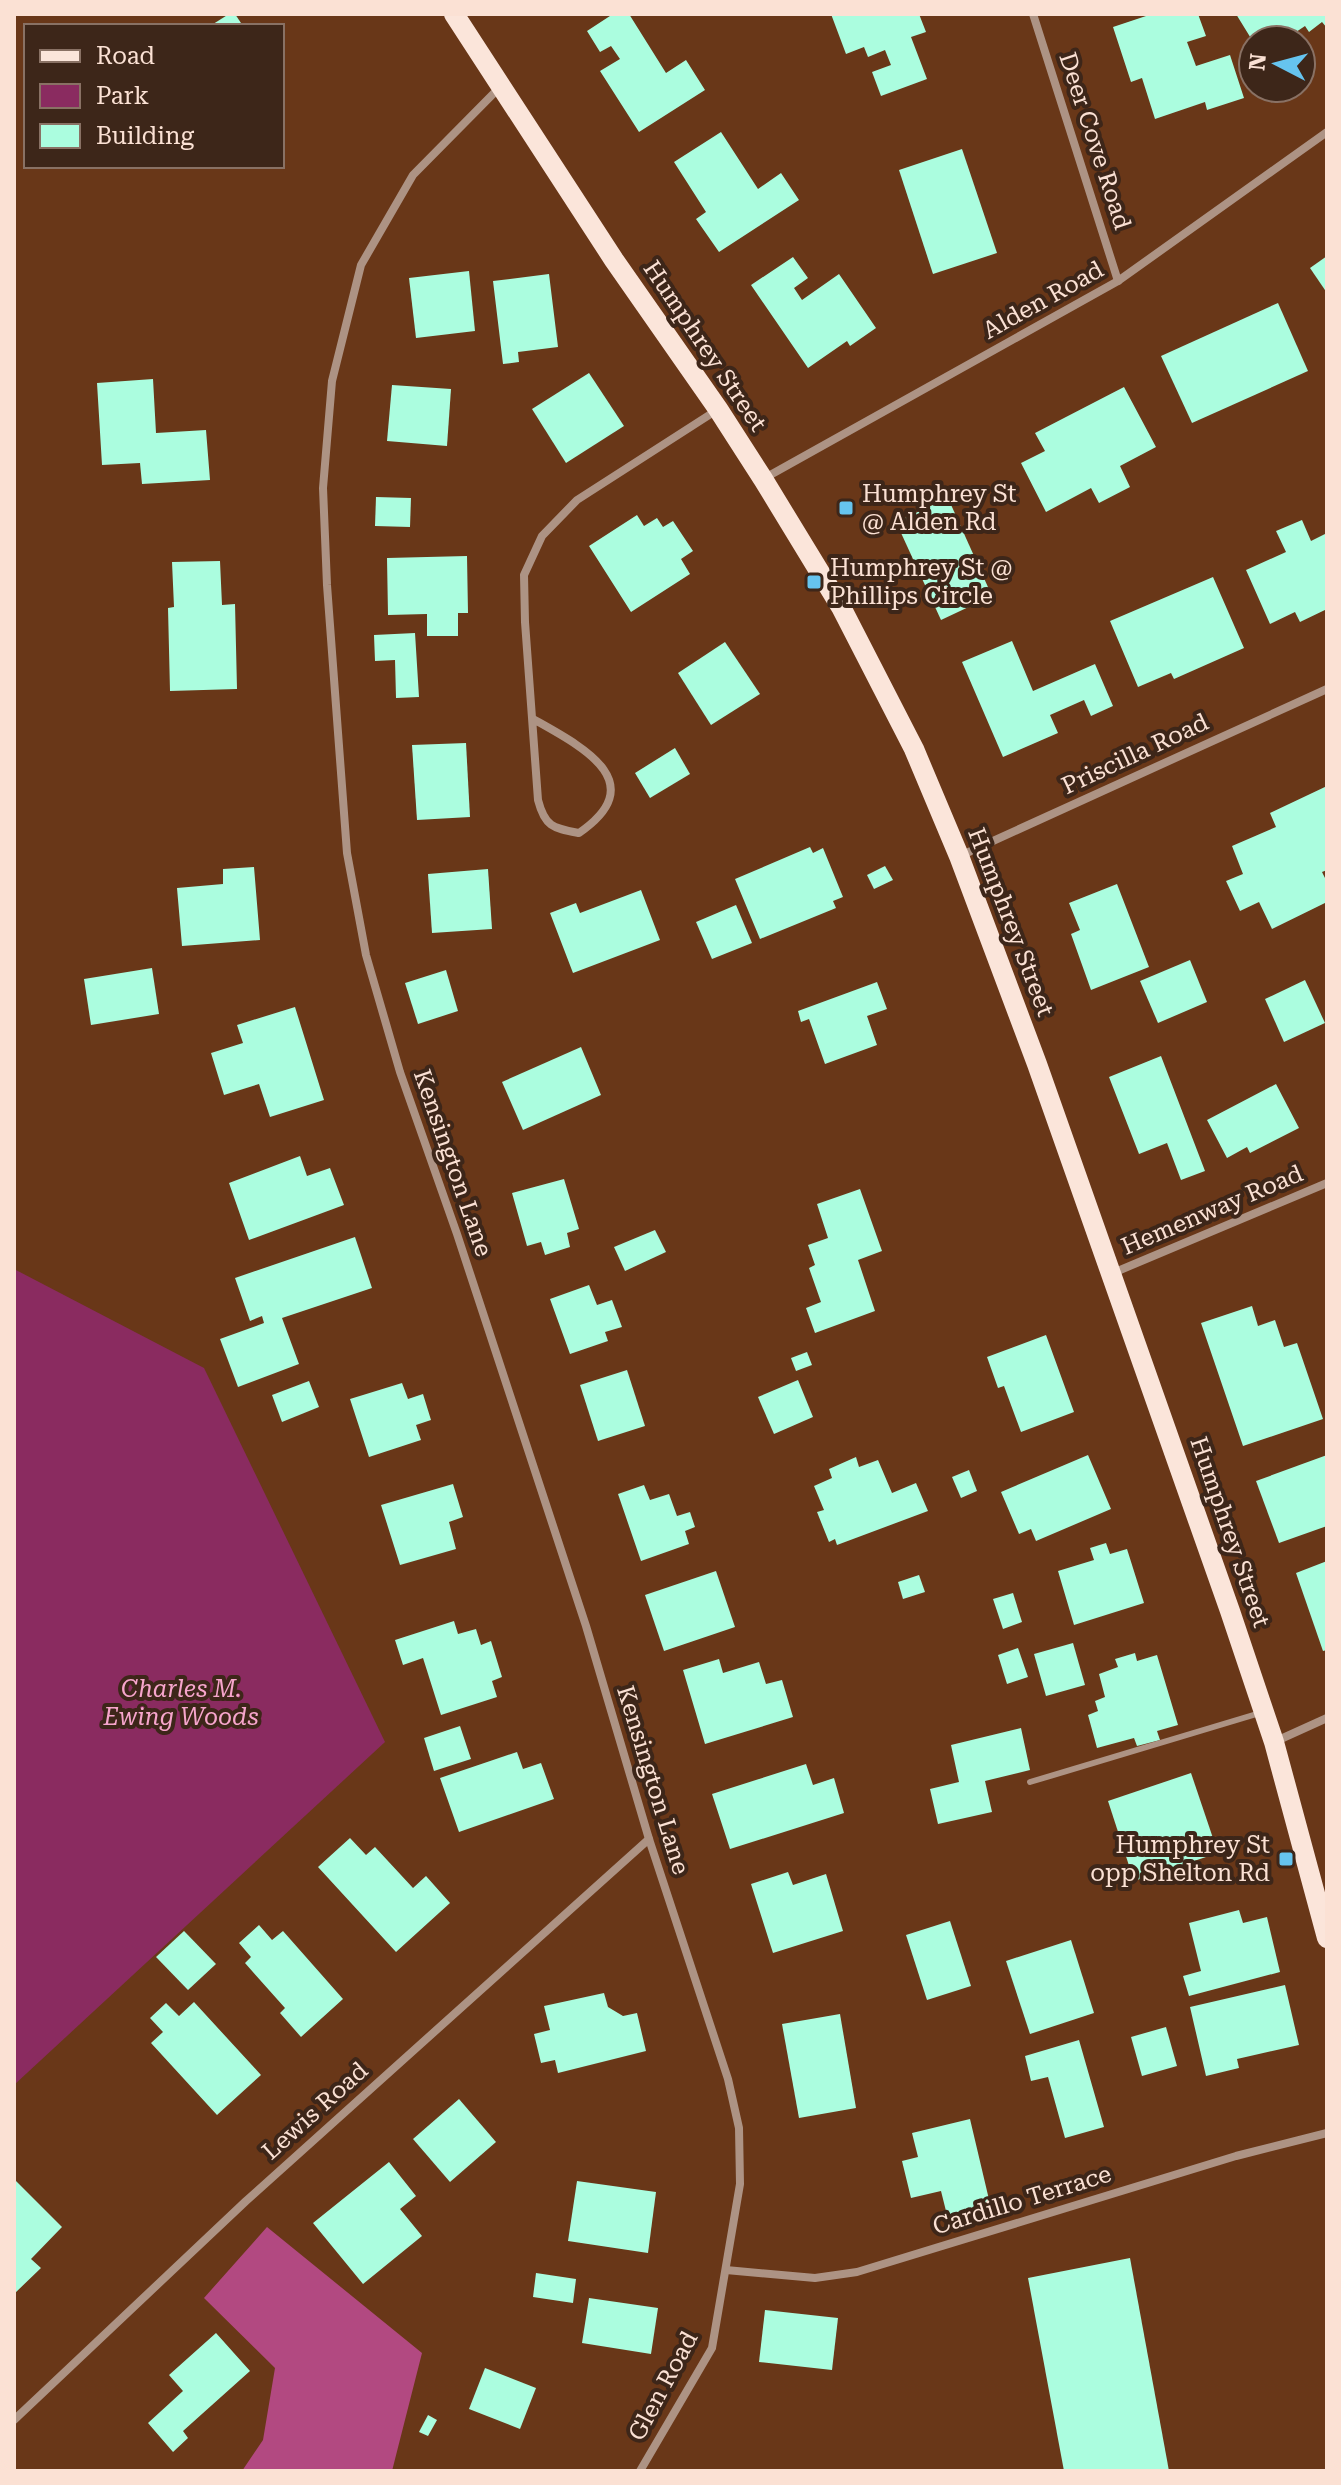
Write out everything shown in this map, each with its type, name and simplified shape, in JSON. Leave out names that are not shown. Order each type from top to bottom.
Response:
[{"type":"main road","name":"Humphrey Street","points":[[454,14],[614,260],[763,479],[849,621],[914,749],[959,856],[1113,1273],[1274,1742],[1327,1938]]},
{"type":"street","name":"Deer Cove Road","points":[[1033,14],[1118,281]]},
{"type":"street","name":"Kensington Lane","points":[[500,86],[413,175],[361,265],[332,381],[323,488],[347,853],[366,955],[400,1072],[544,1496],[649,1839],[728,2079],[739,2128],[740,2184],[726,2270]]},
{"type":"street","name":"Alden Road","points":[[763,479],[1118,281],[1327,132]]},
{"type":"street","points":[[533,719],[569,740],[596,760],[609,775],[611,797],[597,821],[579,833],[557,829],[543,819],[538,800],[524,575],[542,536],[577,500],[718,409]]},
{"type":"street","name":"Priscilla Road","points":[[959,856],[1327,689]]},
{"type":"street","name":"Hemenway Road","points":[[1113,1273],[1327,1183]]},
{"type":"street","points":[[1274,1742],[1327,1718]]},
{"type":"street","name":"Lewis Road","points":[[14,2420],[246,2201],[649,1839]]},
{"type":"street","name":"Cardillo Terrace","points":[[726,2270],[815,2278],[857,2272],[1221,2160],[1327,2133]]},
{"type":"street","name":"Glen Road","points":[[640,2471],[712,2348],[726,2270]]},
{"type":"lane","points":[[1030,1782],[1264,1712]]},
{"type":"green space","name":"Charles M. Ewing Woods","points":[[14,1269],[204,1368],[385,1742],[14,2085]]},
{"type":"shaded area","points":[[267,2227],[422,2353],[392,2471],[242,2471],[263,2440],[275,2368],[204,2298]]},
{"type":"building","points":[[229,14],[235,14],[242,24],[213,24]]},
{"type":"building","points":[[613,14],[629,14],[666,73],[686,60],[705,90],[639,132],[600,71],[620,59],[611,46],[600,52],[587,31]]},
{"type":"building","points":[[831,14],[919,14],[926,32],[911,37],[927,79],[881,96],[872,72],[891,65],[885,50],[868,57],[864,47],[846,54]]},
{"type":"building","points":[[1152,14],[1198,14],[1206,36],[1187,42],[1196,66],[1230,55],[1237,76],[1237,100],[1207,110],[1205,102],[1155,119],[1142,78],[1131,82],[1113,27]]},
{"type":"building","points":[[1236,14],[1327,14],[1327,28],[1322,22],[1317,26],[1242,24]]},
{"type":"building","points":[[721,132],[758,189],[781,173],[799,200],[719,252],[696,219],[706,212],[674,162]]},
{"type":"building","points":[[962,149],[997,253],[933,274],[899,170]]},
{"type":"building","points":[[1327,256],[1327,293],[1310,268]]},
{"type":"building","points":[[793,257],[808,278],[794,288],[802,300],[839,274],[876,328],[850,346],[847,341],[808,368],[751,285]]},
{"type":"building","points":[[469,271],[475,331],[416,338],[409,278]]},
{"type":"building","points":[[549,274],[558,347],[518,352],[519,362],[503,364],[493,281]]},
{"type":"building","points":[[1278,303],[1308,371],[1192,423],[1161,356]]},
{"type":"building","points":[[589,373],[624,426],[566,463],[532,409]]},
{"type":"building","points":[[153,379],[156,433],[206,430],[210,480],[142,484],[140,463],[102,465],[97,383]]},
{"type":"building","points":[[392,385],[451,389],[447,446],[387,441]]},
{"type":"building","points":[[1124,387],[1156,447],[1120,466],[1130,487],[1099,503],[1091,488],[1046,512],[1021,463],[1045,451],[1035,433]]},
{"type":"building","points":[[376,497],[411,498],[410,527],[375,526]]},
{"type":"building","points":[[948,498],[992,596],[941,620],[896,522]]},
{"type":"building","points":[[637,515],[644,526],[657,518],[663,527],[673,521],[693,551],[681,559],[690,574],[631,612],[589,546]]},
{"type":"building","points":[[1302,520],[1311,541],[1327,533],[1327,609],[1300,622],[1295,612],[1270,624],[1246,570],[1286,552],[1276,531]]},
{"type":"building","points":[[467,556],[468,613],[458,613],[458,636],[427,636],[427,614],[388,615],[387,558]]},
{"type":"building","points":[[220,561],[222,605],[235,604],[237,689],[170,691],[168,608],[174,607],[172,562]]},
{"type":"building","points":[[1213,577],[1244,648],[1174,679],[1171,673],[1138,687],[1110,621]]},
{"type":"building","points":[[415,633],[419,697],[396,698],[395,660],[375,661],[374,635]]},
{"type":"building","points":[[1012,641],[1033,691],[1095,664],[1113,706],[1091,716],[1084,700],[1050,715],[1058,733],[1003,757],[962,662]]},
{"type":"building","points":[[725,642],[760,694],[711,725],[678,673]]},
{"type":"building","points":[[466,743],[470,817],[417,820],[412,745]]},
{"type":"building","points":[[675,748],[690,774],[650,798],[635,773]]},
{"type":"building","points":[[1327,786],[1327,870],[1322,872],[1327,882],[1327,902],[1272,929],[1259,902],[1240,911],[1226,881],[1243,874],[1232,846],[1276,827],[1270,813]]},
{"type":"building","points":[[810,847],[813,853],[823,848],[843,897],[833,901],[836,908],[760,939],[735,879]]},
{"type":"building","points":[[885,866],[893,880],[874,889],[867,875]]},
{"type":"building","points":[[254,867],[260,940],[182,946],[177,888],[223,884],[223,869]]},
{"type":"building","points":[[488,869],[492,929],[432,933],[428,874]]},
{"type":"building","points":[[1117,884],[1149,967],[1091,990],[1071,934],[1080,930],[1069,903]]},
{"type":"building","points":[[641,890],[660,940],[573,973],[550,913],[576,903],[580,913]]},
{"type":"building","points":[[736,905],[752,943],[712,959],[696,922]]},
{"type":"building","points":[[1190,960],[1207,1002],[1158,1023],[1140,981]]},
{"type":"building","points":[[152,968],[159,1014],[91,1025],[84,979]]},
{"type":"building","points":[[446,970],[458,1011],[418,1024],[405,983]]},
{"type":"building","points":[[1305,980],[1325,1023],[1284,1042],[1265,999]]},
{"type":"building","points":[[877,982],[887,1009],[867,1016],[877,1045],[825,1064],[809,1019],[801,1022],[798,1011]]},
{"type":"building","points":[[295,1007],[324,1100],[270,1117],[259,1084],[224,1095],[211,1053],[243,1043],[237,1025]]},
{"type":"building","points":[[581,1047],[601,1095],[523,1130],[502,1082]]},
{"type":"building","points":[[1161,1056],[1205,1171],[1181,1180],[1167,1143],[1139,1154],[1109,1077]]},
{"type":"building","points":[[1276,1084],[1299,1128],[1250,1153],[1247,1147],[1227,1158],[1207,1120]]},
{"type":"building","points":[[300,1156],[307,1176],[330,1168],[344,1205],[249,1240],[229,1183]]},
{"type":"building","points":[[564,1179],[579,1229],[567,1233],[570,1247],[545,1255],[541,1242],[527,1246],[512,1193]]},
{"type":"building","points":[[860,1189],[882,1251],[858,1260],[875,1311],[815,1333],[806,1308],[821,1302],[809,1268],[815,1265],[808,1245],[828,1238],[817,1204]]},
{"type":"building","points":[[655,1230],[666,1252],[625,1271],[614,1247]]},
{"type":"building","points":[[355,1237],[372,1288],[282,1318],[299,1364],[238,1387],[220,1339],[264,1323],[262,1316],[250,1321],[235,1278]]},
{"type":"building","points":[[589,1285],[597,1305],[612,1300],[622,1327],[605,1332],[608,1341],[570,1354],[550,1299]]},
{"type":"building","points":[[1252,1306],[1258,1326],[1275,1320],[1284,1347],[1297,1343],[1323,1419],[1243,1446],[1201,1323]]},
{"type":"building","points":[[1046,1335],[1074,1412],[1021,1432],[1004,1386],[998,1388],[987,1357]]},
{"type":"building","points":[[807,1352],[812,1365],[796,1371],[791,1358]]},
{"type":"building","points":[[627,1370],[645,1426],[598,1441],[580,1385]]},
{"type":"building","points":[[798,1380],[813,1417],[774,1434],[758,1397]]},
{"type":"building","points":[[309,1381],[319,1407],[282,1422],[272,1395]]},
{"type":"building","points":[[402,1383],[408,1399],[423,1394],[431,1420],[416,1425],[421,1440],[369,1457],[350,1399]]},
{"type":"building","points":[[1088,1455],[1111,1509],[1036,1541],[1031,1529],[1019,1534],[1001,1492]]},
{"type":"building","points":[[1327,1455],[1327,1526],[1279,1543],[1256,1481]]},
{"type":"building","points":[[856,1457],[859,1467],[878,1460],[892,1493],[916,1483],[928,1511],[837,1545],[835,1539],[829,1542],[817,1512],[824,1510],[814,1486],[832,1478],[829,1469]]},
{"type":"building","points":[[969,1470],[977,1491],[961,1498],[952,1477]]},
{"type":"building","points":[[453,1484],[463,1517],[449,1522],[456,1549],[400,1565],[381,1505]]},
{"type":"building","points":[[644,1485],[650,1500],[669,1494],[677,1516],[690,1512],[695,1527],[685,1531],[689,1544],[641,1561],[618,1494]]},
{"type":"building","points":[[1106,1543],[1110,1554],[1127,1549],[1144,1603],[1074,1625],[1058,1571],[1094,1560],[1090,1548]]},
{"type":"building","points":[[1327,1561],[1327,1650],[1323,1651],[1296,1573]]},
{"type":"building","points":[[716,1571],[735,1627],[664,1651],[645,1595]]},
{"type":"building","points":[[919,1575],[925,1592],[903,1599],[898,1582]]},
{"type":"building","points":[[1013,1593],[1022,1622],[1003,1629],[993,1599]]},
{"type":"building","points":[[454,1621],[458,1634],[476,1629],[481,1645],[491,1641],[502,1677],[492,1681],[497,1697],[441,1715],[423,1658],[403,1665],[395,1640]]},
{"type":"building","points":[[1073,1643],[1085,1685],[1046,1696],[1034,1654]]},
{"type":"building","points":[[1018,1648],[1028,1677],[1007,1684],[998,1655]]},
{"type":"building","points":[[1135,1653],[1137,1661],[1157,1655],[1178,1725],[1157,1731],[1160,1740],[1137,1746],[1134,1738],[1097,1748],[1088,1715],[1098,1711],[1095,1701],[1105,1697],[1099,1674],[1118,1667],[1115,1659]]},
{"type":"building","points":[[719,1659],[723,1673],[759,1662],[766,1684],[782,1680],[793,1717],[705,1744],[683,1670]]},
{"type":"building","points":[[460,1726],[471,1759],[434,1771],[424,1738]]},
{"type":"building","points":[[1021,1728],[1030,1770],[985,1781],[992,1812],[938,1824],[930,1789],[959,1782],[951,1745]]},
{"type":"building","points":[[517,1752],[523,1769],[541,1763],[554,1799],[459,1832],[440,1778]]},
{"type":"building","points":[[806,1764],[813,1785],[834,1778],[844,1813],[730,1849],[712,1794]]},
{"type":"building","points":[[1191,1773],[1218,1853],[1134,1881],[1108,1801]]},
{"type":"building","points":[[350,1838],[366,1855],[375,1847],[413,1888],[426,1876],[450,1903],[396,1952],[318,1867]]},
{"type":"building","points":[[788,1872],[793,1885],[826,1874],[843,1931],[773,1953],[751,1884]]},
{"type":"building","points":[[1239,1910],[1243,1923],[1267,1917],[1280,1972],[1189,1996],[1183,1976],[1201,1971],[1189,1923]]},
{"type":"building","points":[[950,1921],[971,1986],[927,2000],[906,1935]]},
{"type":"building","points":[[259,1925],[272,1940],[283,1931],[343,1999],[301,2037],[280,2013],[285,2008],[245,1963],[251,1957],[239,1943]]},
{"type":"building","points":[[184,1931],[216,1964],[188,1990],[156,1957]]},
{"type":"building","points":[[1071,1940],[1094,2013],[1030,2034],[1006,1961]]},
{"type":"building","points":[[1285,1985],[1299,2045],[1237,2059],[1239,2068],[1206,2076],[1190,2007]]},
{"type":"building","points":[[604,1993],[608,2007],[623,2016],[637,2013],[646,2051],[558,2073],[555,2060],[541,2063],[534,2034],[550,2030],[544,2006]]},
{"type":"building","points":[[194,2002],[261,2075],[217,2115],[151,2043],[163,2032],[150,2018],[166,2003],[179,2016]]},
{"type":"building","points":[[840,2014],[856,2108],[799,2118],[782,2024]]},
{"type":"building","points":[[1166,2027],[1177,2066],[1142,2076],[1131,2037]]},
{"type":"building","points":[[1079,2040],[1104,2127],[1065,2138],[1048,2077],[1031,2081],[1025,2056]]},
{"type":"building","points":[[459,2099],[496,2142],[450,2182],[413,2139]]},
{"type":"building","points":[[970,2119],[991,2208],[948,2219],[941,2191],[911,2198],[902,2161],[918,2157],[912,2133]]},
{"type":"building","points":[[389,2162],[416,2196],[400,2209],[422,2236],[363,2284],[313,2223]]},
{"type":"building","points":[[14,2179],[62,2227],[31,2259],[41,2268],[14,2294]]},
{"type":"building","points":[[577,2181],[656,2192],[648,2253],[568,2241]]},
{"type":"building","points":[[1130,2258],[1169,2471],[1064,2471],[1028,2278]]},
{"type":"building","points":[[536,2273],[576,2279],[573,2303],[533,2297]]},
{"type":"building","points":[[589,2298],[658,2308],[651,2354],[582,2343]]},
{"type":"building","points":[[765,2310],[838,2318],[832,2370],[759,2362]]},
{"type":"building","points":[[216,2333],[250,2371],[183,2431],[188,2438],[173,2452],[148,2423],[183,2391],[169,2375]]},
{"type":"building","points":[[485,2368],[536,2388],[520,2429],[469,2409]]},
{"type":"building","points":[[428,2415],[437,2420],[428,2436],[419,2432]]},
{"type":"place","name":"Humphrey St @ Alden Rd","points":[[846,508]]},
{"type":"place","name":"Humphrey St @ Phillips Circle","points":[[814,582]]},
{"type":"place","name":"Humphrey St opp Shelton Rd","points":[[1286,1859]]}]
